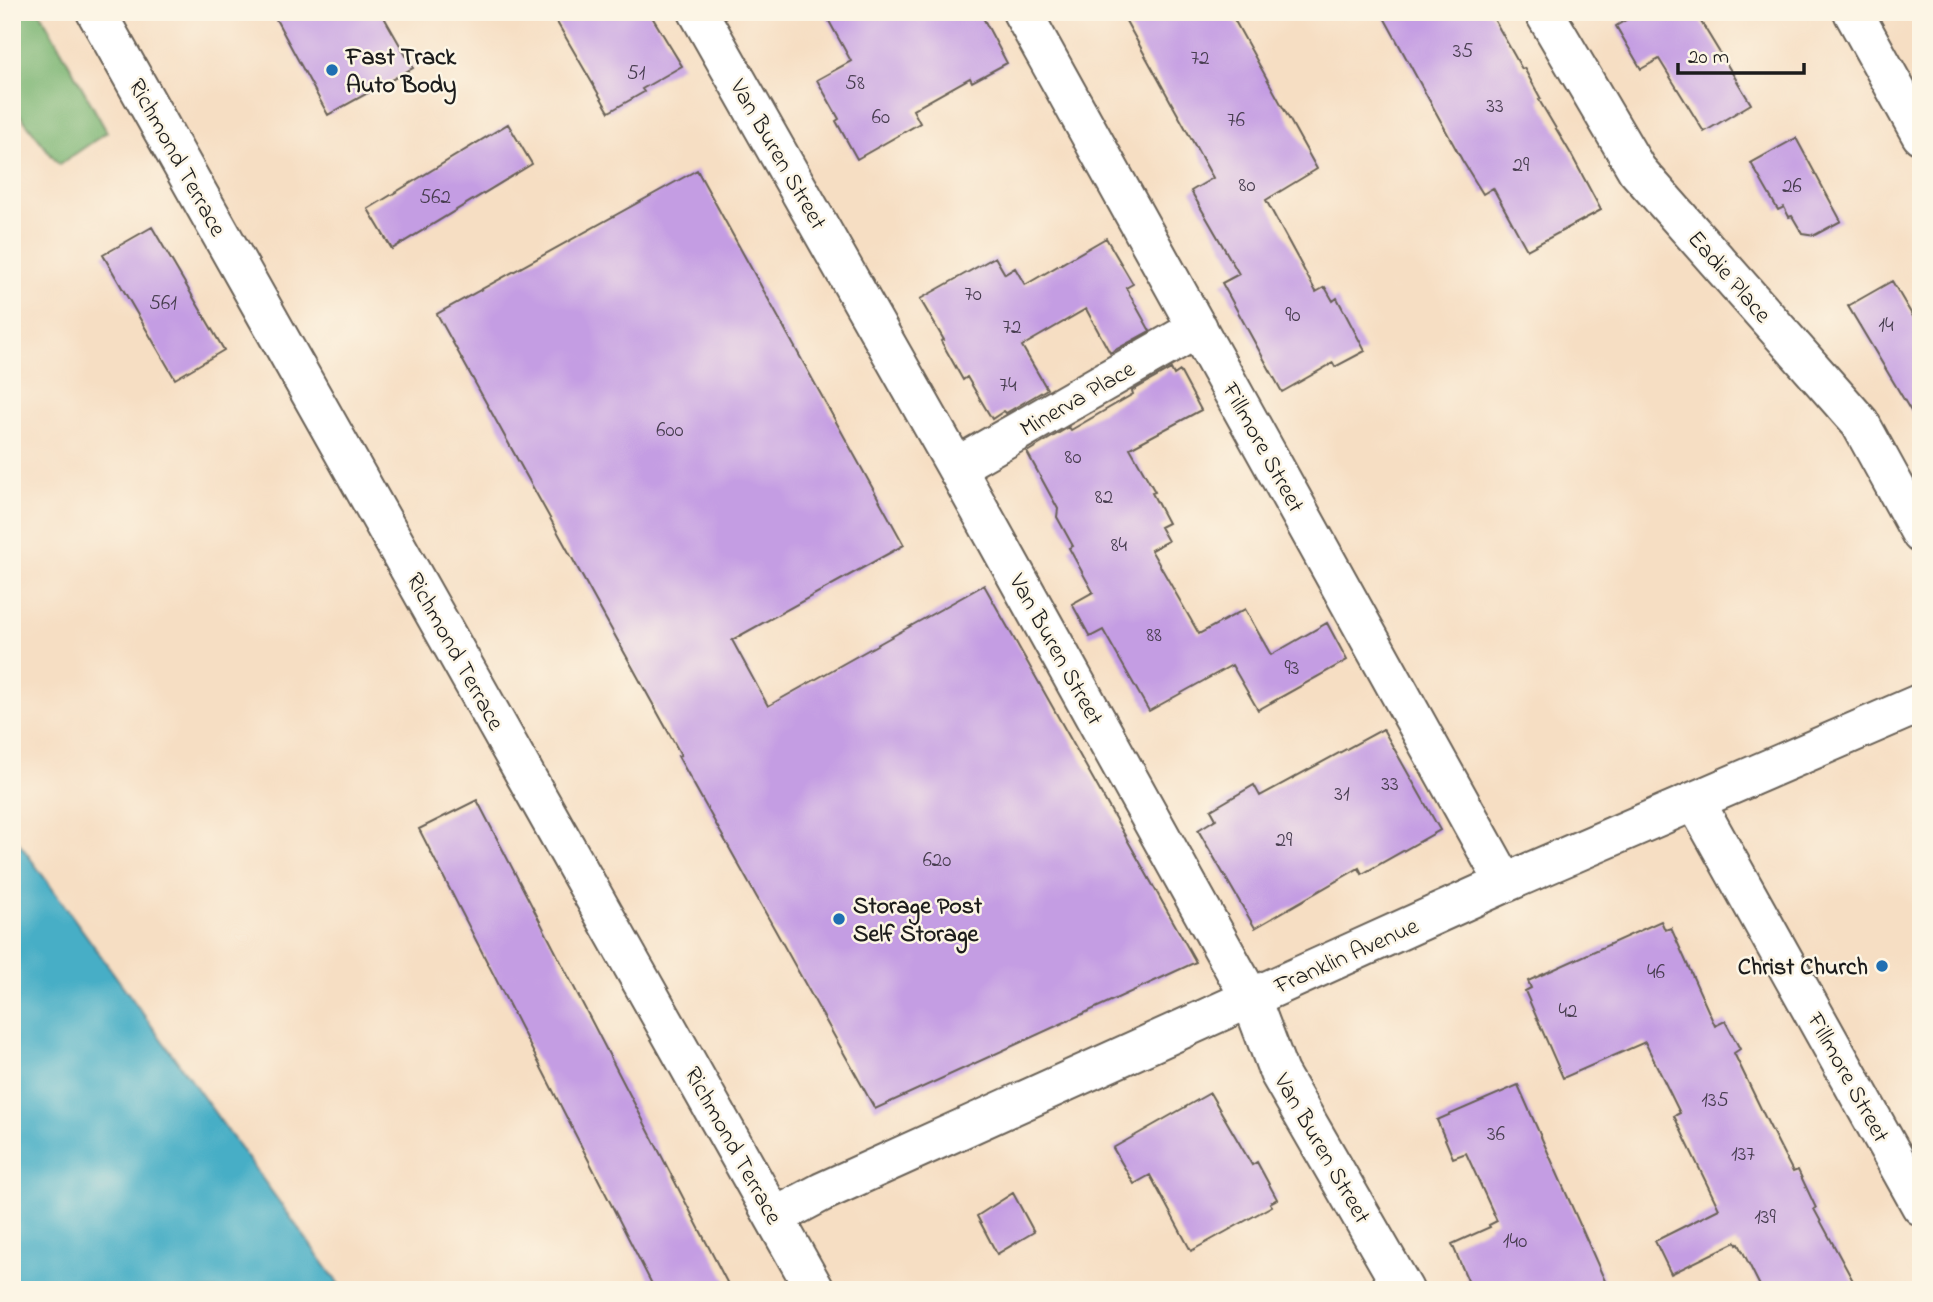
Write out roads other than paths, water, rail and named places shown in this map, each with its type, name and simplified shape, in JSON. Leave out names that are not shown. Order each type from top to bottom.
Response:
[{"type":"street","name":"Richmond Terrace","points":[[96,12],[815,1290]]},
{"type":"street","name":"Van Buren Street","points":[[698,12],[956,467],[1251,999],[1279,1073],[1405,1290]]},
{"type":"street","name":"Fillmore Street","points":[[1022,12],[1505,883]]},
{"type":"street","name":"Eadie Place","points":[[1544,12],[1637,170],[1860,423],[1921,534]]},
{"type":"street","points":[[1865,16],[1921,135]]},
{"type":"street","name":"Minerva Place","points":[[956,467],[1198,328]]},
{"type":"street","name":"Franklin Avenue","points":[[775,1217],[834,1186],[1505,883],[1921,703]]},
{"type":"street","name":"Fillmore Street","points":[[1695,801],[1921,1206]]},
{"type":"water","points":[[12,833],[343,1290],[12,1290]]},
{"type":"place","name":"Fast Track Auto Body","points":[[332,70]]},
{"type":"place","name":"Storage Post Self Storage","points":[[839,919]]},
{"type":"place","name":"Christ Church","points":[[1882,966]]}]
